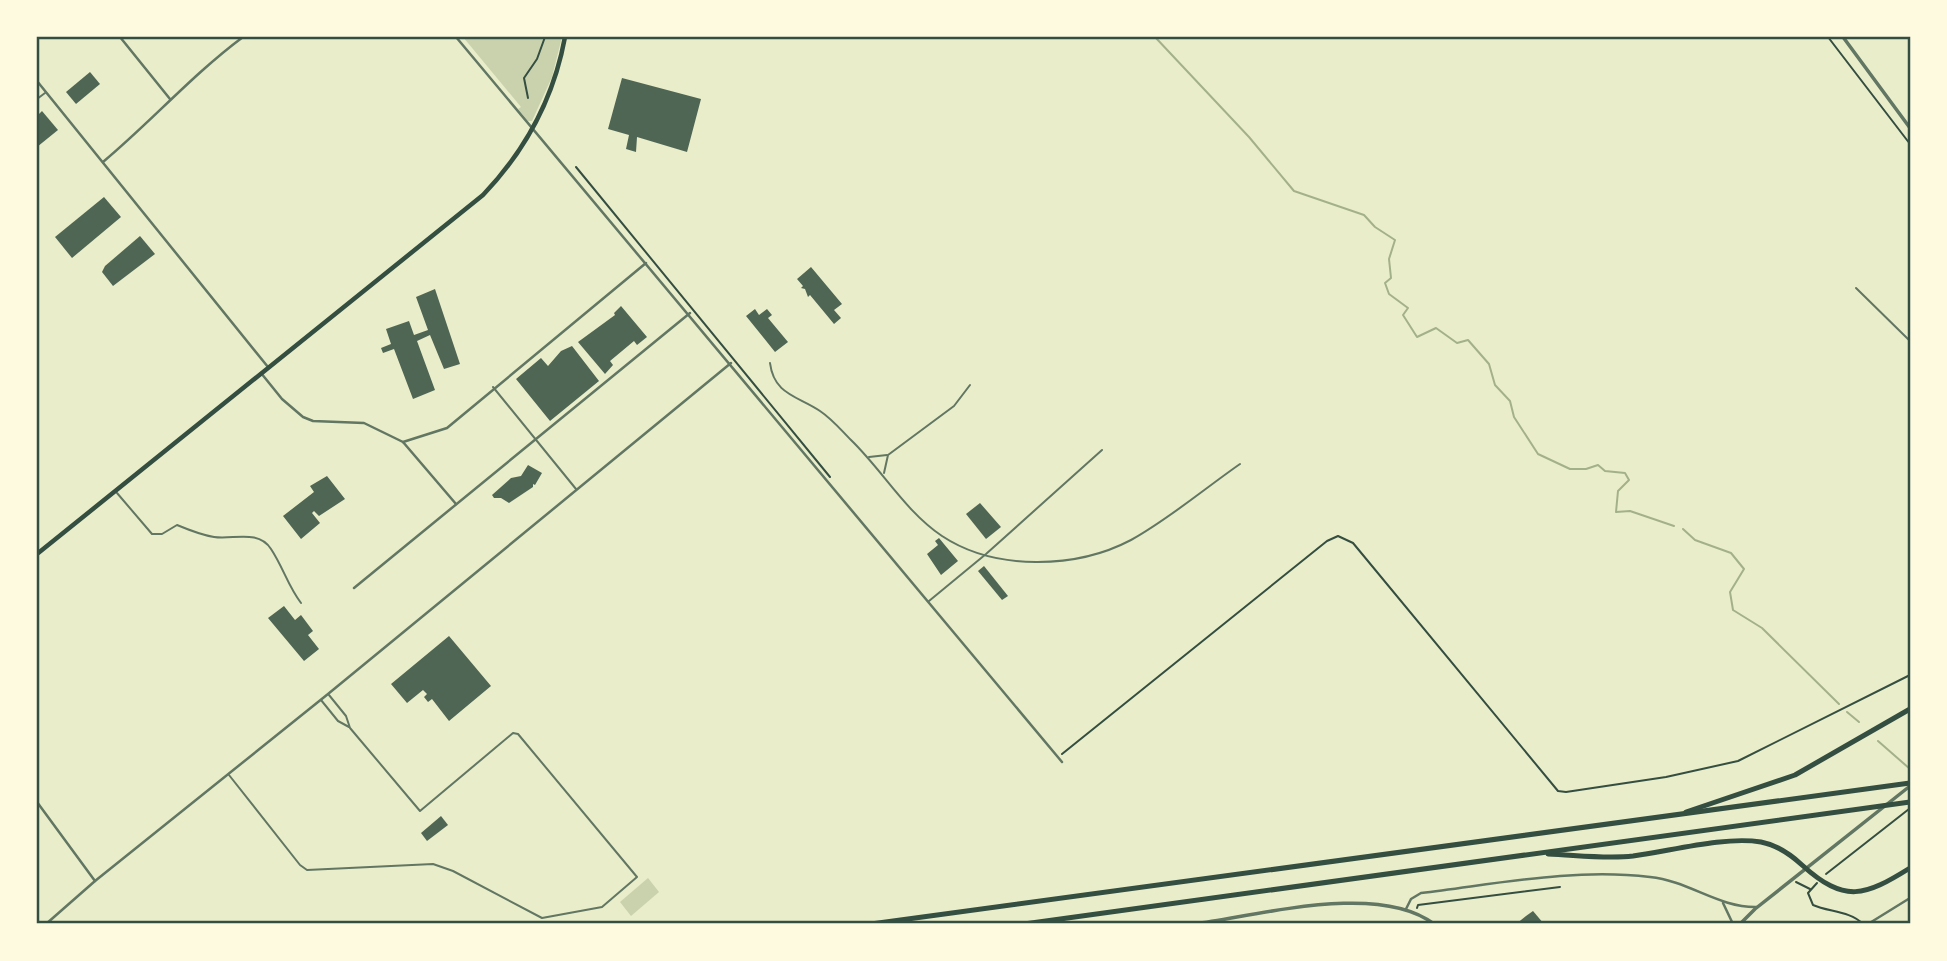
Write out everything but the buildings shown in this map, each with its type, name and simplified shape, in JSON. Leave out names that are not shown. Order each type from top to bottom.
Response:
[{"type":"highway","points":[[1680,815],[1697,806],[1745,794],[1795,775],[1910,709]]},
{"type":"highway","points":[[871,924],[1910,785]]},
{"type":"highway","points":[[1024,924],[1910,802]]},
{"type":"highway","points":[[1536,853],[1620,857],[1749,841],[1780,848],[1836,889],[1856,894],[1875,889],[1910,868]]},
{"type":"main road","points":[[37,554],[114,489],[483,195],[516,157],[532,130],[552,87],[565,37]]},
{"type":"street","points":[[120,37],[172,100]]},
{"type":"street","points":[[103,162],[172,100],[183,85],[243,37]]},
{"type":"street","points":[[456,37],[532,130],[690,313],[1062,762]]},
{"type":"street","points":[[1844,37],[1910,126]]},
{"type":"street","points":[[37,81],[268,367]]},
{"type":"street","points":[[403,442],[447,428],[646,263]]},
{"type":"street","points":[[354,588],[690,313]]},
{"type":"street","points":[[46,924],[95,881],[321,700],[731,363]]},
{"type":"street","points":[[261,372],[282,399],[303,417],[313,421],[365,423],[403,442],[456,504]]},
{"type":"street","points":[[1740,924],[1757,906],[1910,785]]},
{"type":"street","points":[[37,802],[95,881]]},
{"type":"street","points":[[1406,909],[1415,895],[1421,893],[1559,876],[1659,878],[1684,883],[1737,907],[1757,906]]},
{"type":"street","points":[[1868,924],[1910,898]]},
{"type":"street","points":[[1721,901],[1733,924]]},
{"type":"street","points":[[1195,924],[1351,902],[1379,902],[1415,912],[1434,924]]},
{"type":"lane","points":[[37,99],[46,92]]},
{"type":"lane","points":[[1856,288],[1910,341]]},
{"type":"lane","points":[[770,363],[778,387],[827,416],[869,457],[908,505],[933,528],[964,548],[1017,562],[1062,559],[1102,551],[1131,540],[1240,464]]},
{"type":"lane","points":[[869,457],[888,455],[954,407],[970,385]]},
{"type":"lane","points":[[494,387],[577,490]]},
{"type":"lane","points":[[928,601],[986,554],[1102,450]]},
{"type":"lane","points":[[884,474],[888,455]]},
{"type":"lane","points":[[114,489],[152,534],[162,534],[177,526],[217,538],[250,536],[262,540],[271,548],[288,586],[301,603]]},
{"type":"lane","points":[[328,694],[346,716],[350,728]]},
{"type":"lane","points":[[229,774],[300,865],[307,870],[433,864],[453,871],[542,918],[602,907],[637,877],[518,734],[513,733],[420,811],[350,728],[338,721],[321,700]]},
{"type":"path","points":[[528,98],[524,78],[537,59],[545,37]]},
{"type":"path","points":[[1828,37],[1910,144]]},
{"type":"path","points":[[576,167],[644,249]]},
{"type":"path","points":[[1056,751],[1062,754],[1067,752],[1327,541],[1338,536],[1353,543],[1548,782],[1558,790],[1566,792],[1666,777],[1738,761],[1910,675]]},
{"type":"path","points":[[1863,924],[1849,915],[1830,912],[1813,905],[1808,898],[1810,889],[1910,808]]},
{"type":"path","points":[[1805,885],[1810,889]]},
{"type":"path","points":[[1415,912],[1418,905],[1560,887]]},
{"type":"green space","points":[[463,37],[562,37],[552,77],[532,121],[528,121],[518,109],[521,107]]},
{"type":"green space","points":[[648,878],[659,892],[631,916],[620,902]]},
{"type":"waterway","points":[[1155,37],[1249,137],[1294,191],[1364,215],[1375,227],[1395,240],[1389,259],[1391,278],[1385,283],[1389,294],[1408,308],[1403,315],[1417,337],[1436,328],[1457,343],[1468,340],[1489,364],[1495,385],[1510,401],[1514,417],[1538,454],[1570,469],[1586,469],[1598,465],[1605,471],[1625,473],[1629,480],[1618,491],[1616,512],[1630,511],[1674,526]]},
{"type":"waterway","points":[[1683,529],[1695,540],[1731,553],[1744,569],[1730,592],[1733,610],[1762,628],[1839,704]]},
{"type":"waterway","points":[[1847,712],[1859,722]]},
{"type":"waterway","points":[[1878,741],[1910,769]]}]
